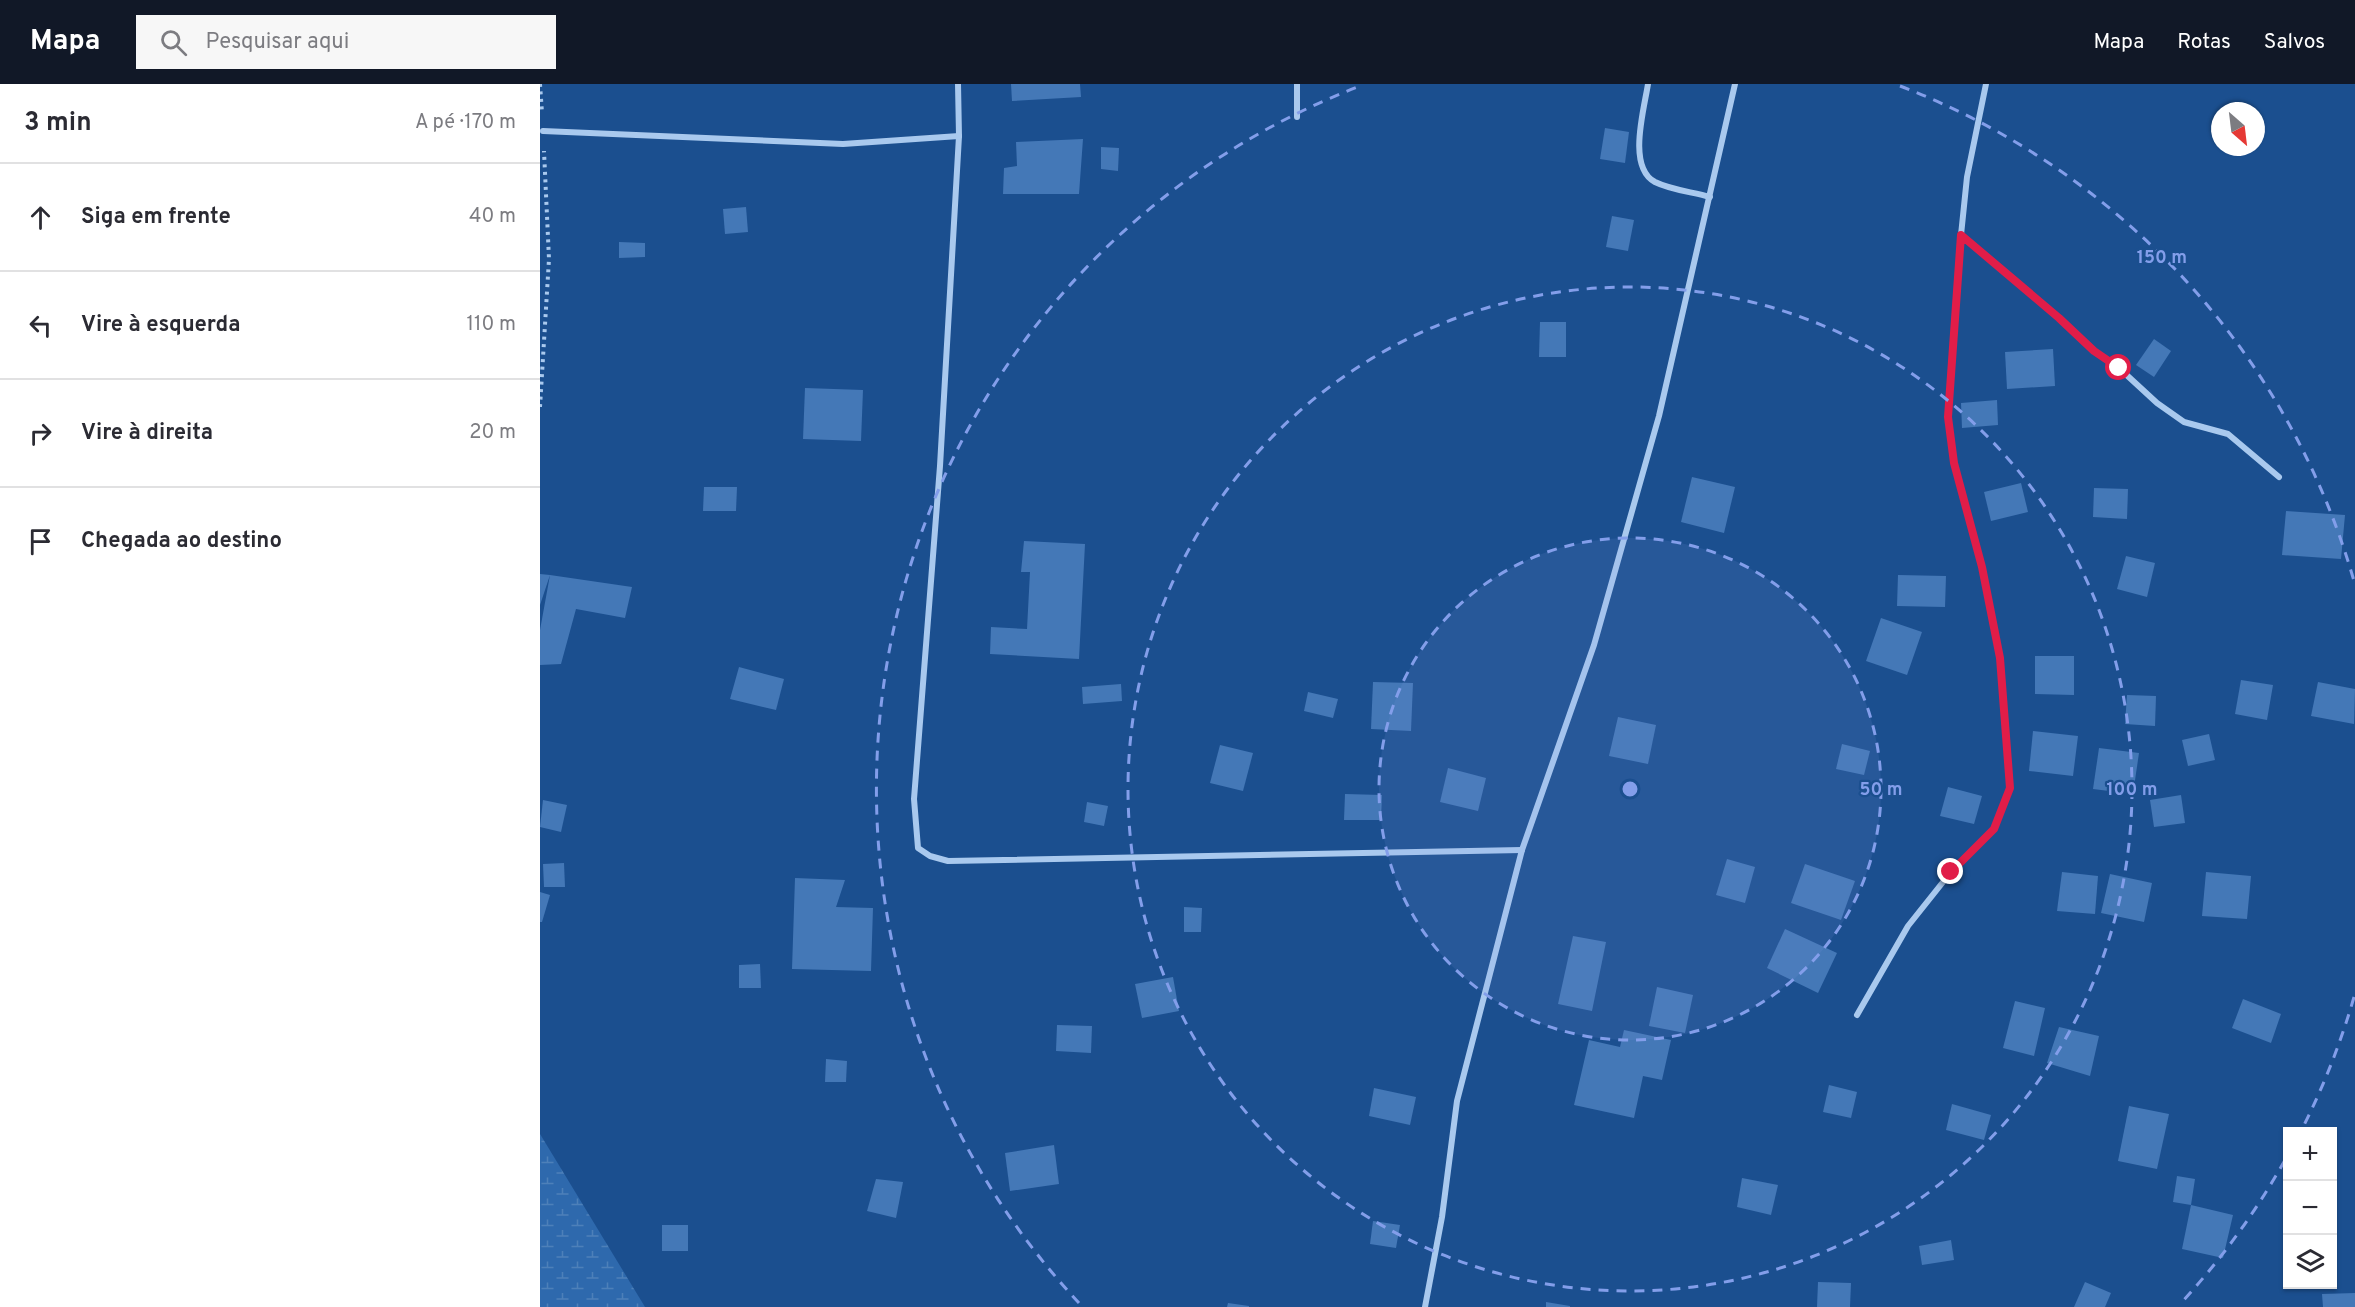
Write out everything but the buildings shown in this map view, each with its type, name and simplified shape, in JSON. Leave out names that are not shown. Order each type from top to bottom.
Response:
[{"type":"street","points":[[958,84],[959,136],[940,466],[914,799],[918,848],[930,856],[948,861],[1522,850]]},
{"type":"street","points":[[1297,84],[1297,117]]},
{"type":"street","points":[[1648,84],[1639,161],[1646,176],[1656,183],[1710,197]]},
{"type":"street","points":[[1425,1307],[1442,1217],[1457,1101],[1522,850],[1597,634],[1659,416],[1735,84]]},
{"type":"street","points":[[1857,1015],[1908,926],[1951,872],[1994,829],[2010,788],[2000,658],[1982,567],[1954,463],[1948,417],[1967,177],[1986,84]]},
{"type":"street","points":[[543,132],[843,144],[959,136]]},
{"type":"street","points":[[1961,235],[2059,318],[2094,351],[2119,368],[2157,403],[2184,422],[2228,434],[2279,477]]},
{"type":"path","points":[[540,84],[549,259],[540,407]]},
{"type":"green space","points":[[540,1134],[645,1307],[540,1307]]},
{"type":"route","points":[[1951,872],[1994,829],[2010,788],[2008,735],[2000,658],[1982,567],[1954,463],[1948,417],[1961,235],[2059,318],[2094,351],[2119,368]]}]
